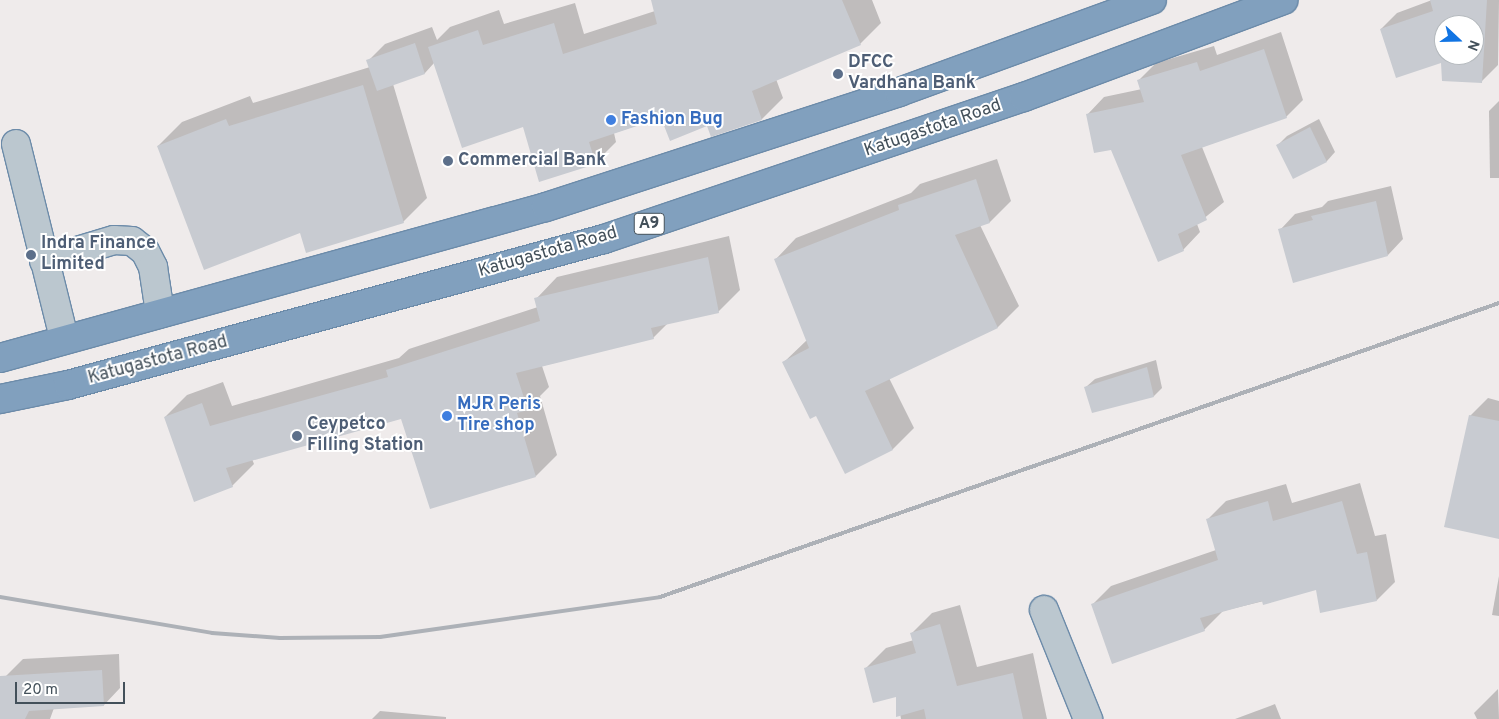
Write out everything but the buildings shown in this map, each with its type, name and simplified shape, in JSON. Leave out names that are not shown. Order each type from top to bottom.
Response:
[{"type":"highway","points":[[0,358],[64,338],[546,206],[899,92],[1152,0]]},
{"type":"highway","name":"Katugastota Road","points":[[0,399],[68,385],[604,239],[1024,97],[1283,0]]},
{"type":"street","points":[[16,144],[64,338]]},
{"type":"street","points":[[44,261],[114,240],[132,240],[145,251],[153,267],[160,313]]},
{"type":"street","points":[[1044,610],[1088,719]]},
{"type":"railway","points":[[0,597],[212,633],[280,638],[380,637],[660,597],[1499,303]]},
{"type":"place","name":"DFCC Vardhana Bank","points":[[838,74]]},
{"type":"place","name":"Fashion Bug","points":[[611,120]]},
{"type":"place","name":"Commercial Bank","points":[[448,161]]},
{"type":"place","name":"Indra Finance Limited","points":[[31,255]]},
{"type":"place","name":"MJR Peris Tire shop","points":[[447,416]]},
{"type":"place","name":"Ceypetco Filling Station","points":[[297,436]]}]
